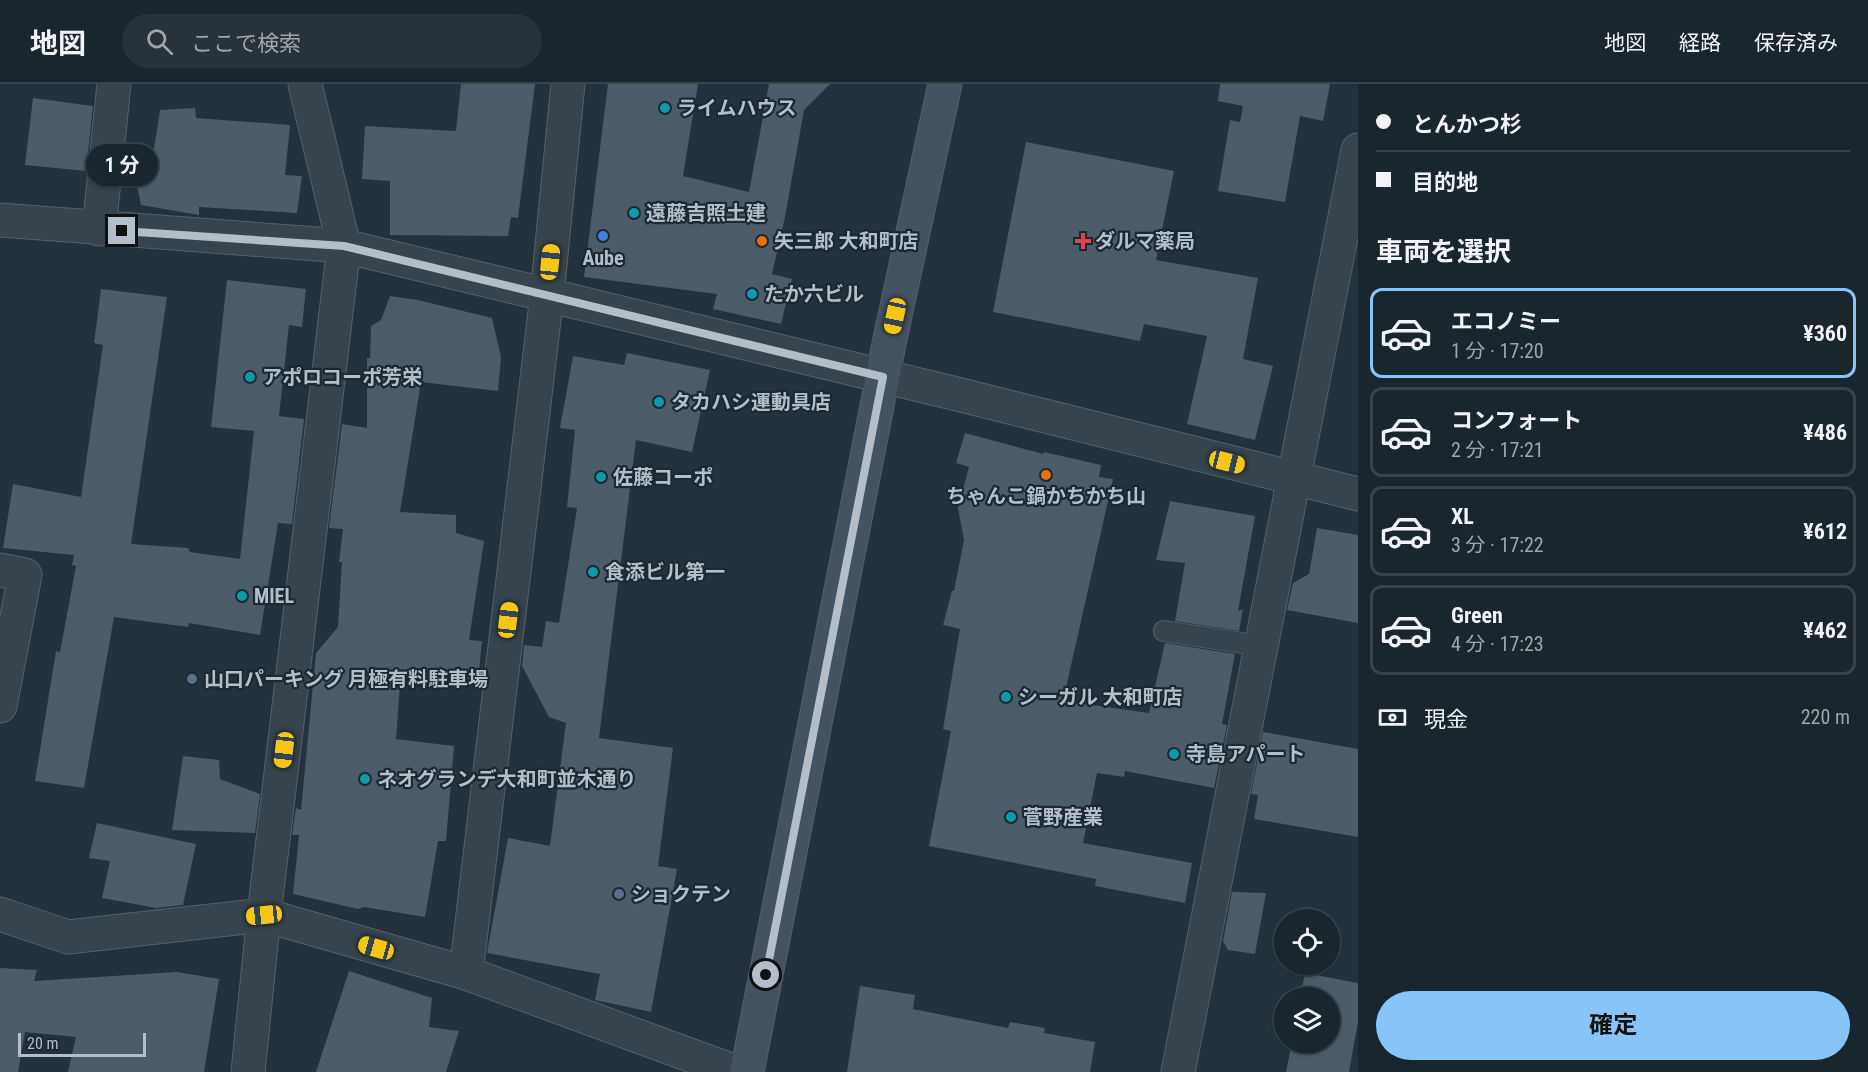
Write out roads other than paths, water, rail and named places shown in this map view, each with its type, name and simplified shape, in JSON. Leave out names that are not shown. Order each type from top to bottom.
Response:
[{"type":"street","points":[[99,229],[114,84]]},
{"type":"street","points":[[248,1072],[264,915],[344,246],[305,84]]},
{"type":"street","points":[[466,974],[547,295],[567,84]]},
{"type":"street","points":[[747,1072],[883,377],[945,84]]},
{"type":"street","points":[[1179,1072],[1358,150]]},
{"type":"street","points":[[0,220],[344,246],[1358,494]]},
{"type":"street","points":[[0,570],[25,574],[0,706]]},
{"type":"street","points":[[0,914],[68,937],[264,915],[466,974],[736,1072]]},
{"type":"lane","points":[[1164,631],[1261,646]]},
{"type":"place","name":"ライムハウス","points":[[665,108]]},
{"type":"place","name":"遠藤吉照土建","points":[[634,213]]},
{"type":"place","name":"Aube","points":[[603,236]]},
{"type":"place","name":"矢三郎 大和町店","points":[[762,241]]},
{"type":"place","name":"ダルマ薬局","points":[[1083,241]]},
{"type":"place","name":"たか六ビル","points":[[752,294]]},
{"type":"place","name":"アポロコーポ芳栄","points":[[250,377]]},
{"type":"place","name":"タカハシ運動具店","points":[[659,402]]},
{"type":"place","name":"ちゃんこ鍋かちかち山","points":[[1046,475]]},
{"type":"place","name":"佐藤コーポ","points":[[601,477]]},
{"type":"place","name":"食添ビル第一","points":[[593,572]]},
{"type":"place","name":"MIEL","points":[[242,596]]},
{"type":"place","name":"山口パーキング 月極有料駐車場","points":[[192,679]]},
{"type":"place","name":"シーガル 大和町店","points":[[1006,697]]},
{"type":"place","name":"寺島アパート","points":[[1174,754]]},
{"type":"place","name":"ネオグランデ大和町並木通り","points":[[365,779]]},
{"type":"place","name":"菅野産業","points":[[1011,817]]},
{"type":"place","name":"ショクテン","points":[[619,894]]}]
